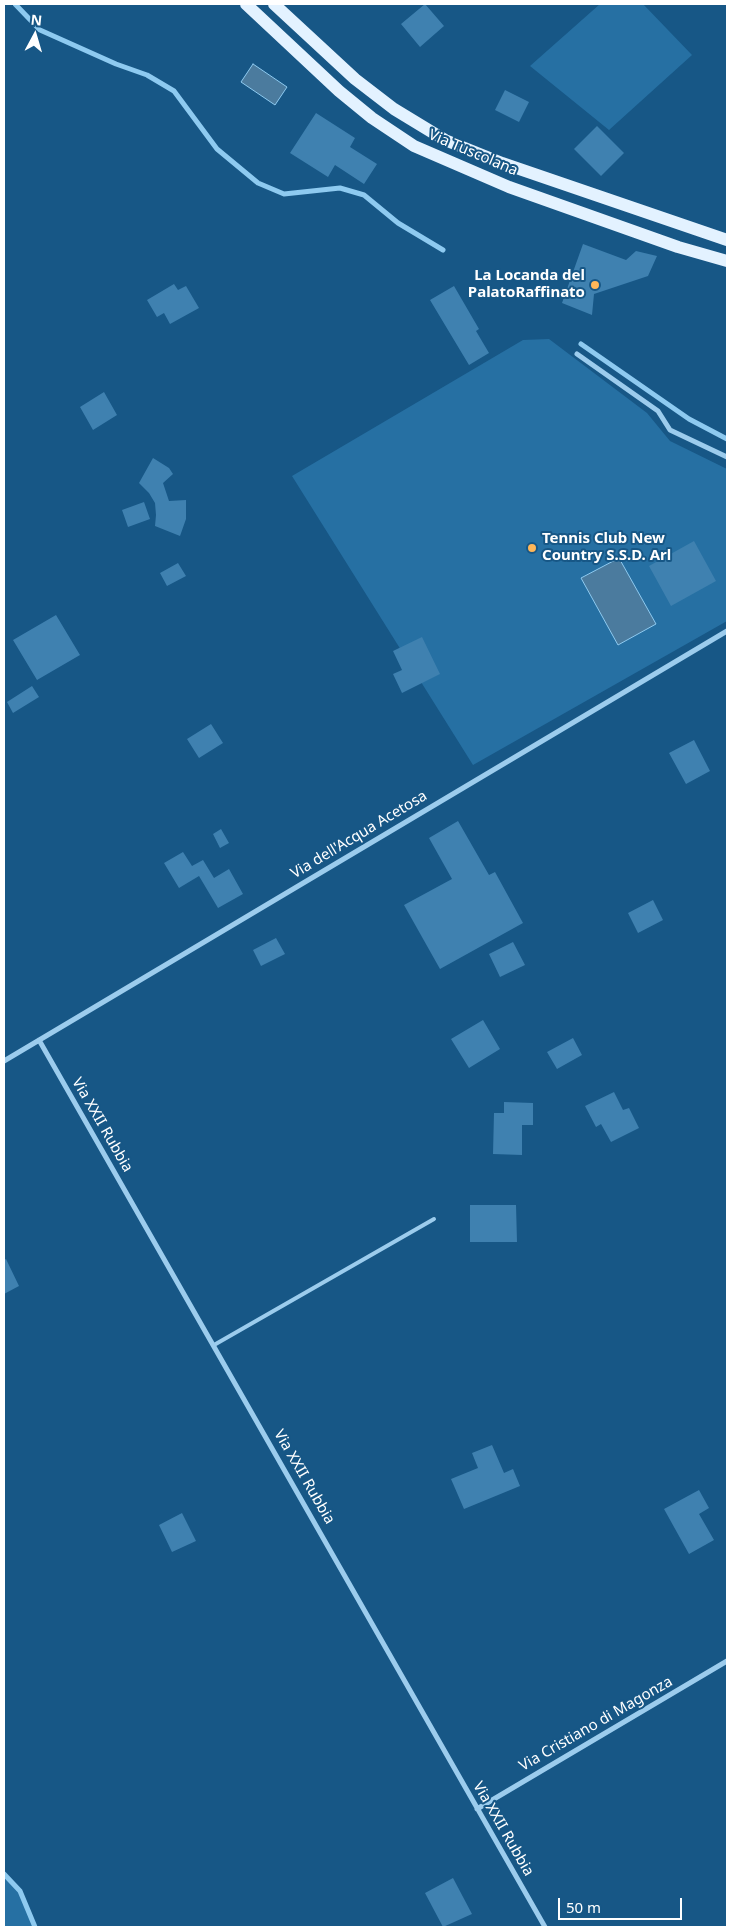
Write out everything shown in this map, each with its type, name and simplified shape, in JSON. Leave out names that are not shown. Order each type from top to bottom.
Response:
[{"type":"main road","name":"Via Tuscolana","points":[[246,4],[359,107],[414,146],[509,188],[727,261]]},
{"type":"main road","name":"Via Tuscolana","points":[[274,4],[355,79],[394,109],[445,140],[502,163],[727,240]]},
{"type":"street","points":[[577,354],[658,411],[670,430],[727,457]]},
{"type":"street","name":"Via dell'Acqua Acetosa","points":[[4,1061],[725,632]]},
{"type":"street","name":"Via XXII Rubbia","points":[[39,1040],[545,1927]]},
{"type":"street","name":"Via Cristiano di Magonza","points":[[477,1809],[727,1662]]},
{"type":"lane","points":[[725,632],[727,639]]},
{"type":"lane","points":[[214,1345],[434,1219]]},
{"type":"shaded area","points":[[600,4],[643,4],[692,55],[609,130],[530,66]]},
{"type":"shaded area","points":[[253,64],[287,87],[275,105],[241,82]]},
{"type":"shaded area","name":"Tennis Club New Country S.S.D. Arl","points":[[549,339],[647,413],[670,441],[727,469],[727,621],[473,765],[292,476],[523,340]]},
{"type":"shaded area","points":[[619,558],[656,624],[618,645],[581,578]]},
{"type":"shaded area","points":[[4,1874],[20,1891],[35,1927],[4,1927]]},
{"type":"building","points":[[425,4],[444,26],[420,47],[401,24]]},
{"type":"building","points":[[505,90],[529,102],[519,122],[495,110]]},
{"type":"building","points":[[316,113],[355,138],[350,147],[377,164],[364,184],[335,165],[328,177],[290,153]]},
{"type":"building","points":[[597,126],[624,153],[601,176],[574,149]]},
{"type":"building","name":"La Locanda del PalatoRaffinato","points":[[583,244],[626,260],[636,251],[657,256],[648,276],[594,294],[592,315],[562,303]]},
{"type":"building","points":[[174,284],[178,290],[186,286],[199,308],[170,324],[164,313],[157,317],[147,300]]},
{"type":"building","points":[[454,286],[479,329],[476,331],[489,353],[469,365],[430,300]]},
{"type":"building","points":[[104,392],[117,415],[93,430],[80,407]]},
{"type":"building","points":[[153,458],[169,468],[173,474],[163,483],[169,501],[186,500],[186,519],[180,536],[155,526],[155,503],[149,493],[139,483]]},
{"type":"building","points":[[144,502],[150,519],[128,527],[122,510]]},
{"type":"building","points":[[694,541],[716,581],[671,606],[649,566]]},
{"type":"building","points":[[178,563],[186,576],[167,586],[160,573]]},
{"type":"building","points":[[56,615],[80,655],[37,680],[13,640]]},
{"type":"building","points":[[422,637],[440,674],[402,693],[393,674],[402,670],[393,651]]},
{"type":"building","points":[[32,686],[39,697],[13,713],[7,702]]},
{"type":"building","points":[[211,724],[223,743],[199,758],[187,739]]},
{"type":"building","points":[[694,740],[710,771],[686,784],[669,753]]},
{"type":"building","points":[[458,821],[489,875],[495,872],[523,923],[440,969],[404,905],[452,879],[429,838]]},
{"type":"building","points":[[221,829],[229,843],[220,848],[213,834]]},
{"type":"building","points":[[183,852],[192,866],[203,860],[214,878],[229,869],[243,894],[218,908],[199,876],[179,888],[164,863]]},
{"type":"building","points":[[653,900],[663,920],[638,933],[628,913]]},
{"type":"building","points":[[276,938],[285,954],[261,966],[253,950]]},
{"type":"building","points":[[513,942],[525,965],[500,977],[489,954]]},
{"type":"building","points":[[483,1020],[500,1049],[469,1068],[451,1039]]},
{"type":"building","points":[[573,1038],[582,1055],[557,1069],[547,1052]]},
{"type":"building","points":[[614,1092],[623,1110],[629,1108],[639,1128],[611,1142],[601,1124],[596,1127],[585,1106]]},
{"type":"building","points":[[504,1102],[533,1103],[533,1125],[522,1125],[522,1155],[493,1154],[494,1113],[504,1113]]},
{"type":"building","points":[[470,1205],[516,1205],[517,1242],[470,1242]]},
{"type":"building","points":[[6,1259],[19,1286],[4,1294],[4,1260]]},
{"type":"building","points":[[492,1445],[504,1473],[513,1469],[520,1486],[464,1509],[451,1479],[478,1468],[472,1453]]},
{"type":"building","points":[[699,1490],[709,1508],[699,1514],[714,1540],[689,1554],[664,1509]]},
{"type":"building","points":[[182,1513],[196,1541],[172,1552],[159,1525]]},
{"type":"building","points":[[453,1878],[472,1914],[443,1927],[425,1893]]},
{"type":"waterway","points":[[15,4],[40,30],[116,64],[147,75],[174,91],[217,149],[258,183],[284,194],[340,188],[364,195],[398,223],[443,250]]},
{"type":"waterway","points":[[581,344],[689,419],[727,439]]},
{"type":"waterway","points":[[4,1874],[20,1891],[35,1927]]},
{"type":"place","name":"La Locanda del PalatoRaffinato","points":[[595,285]]},
{"type":"place","name":"Tennis Club New Country S.S.D. Arl","points":[[532,548]]}]
